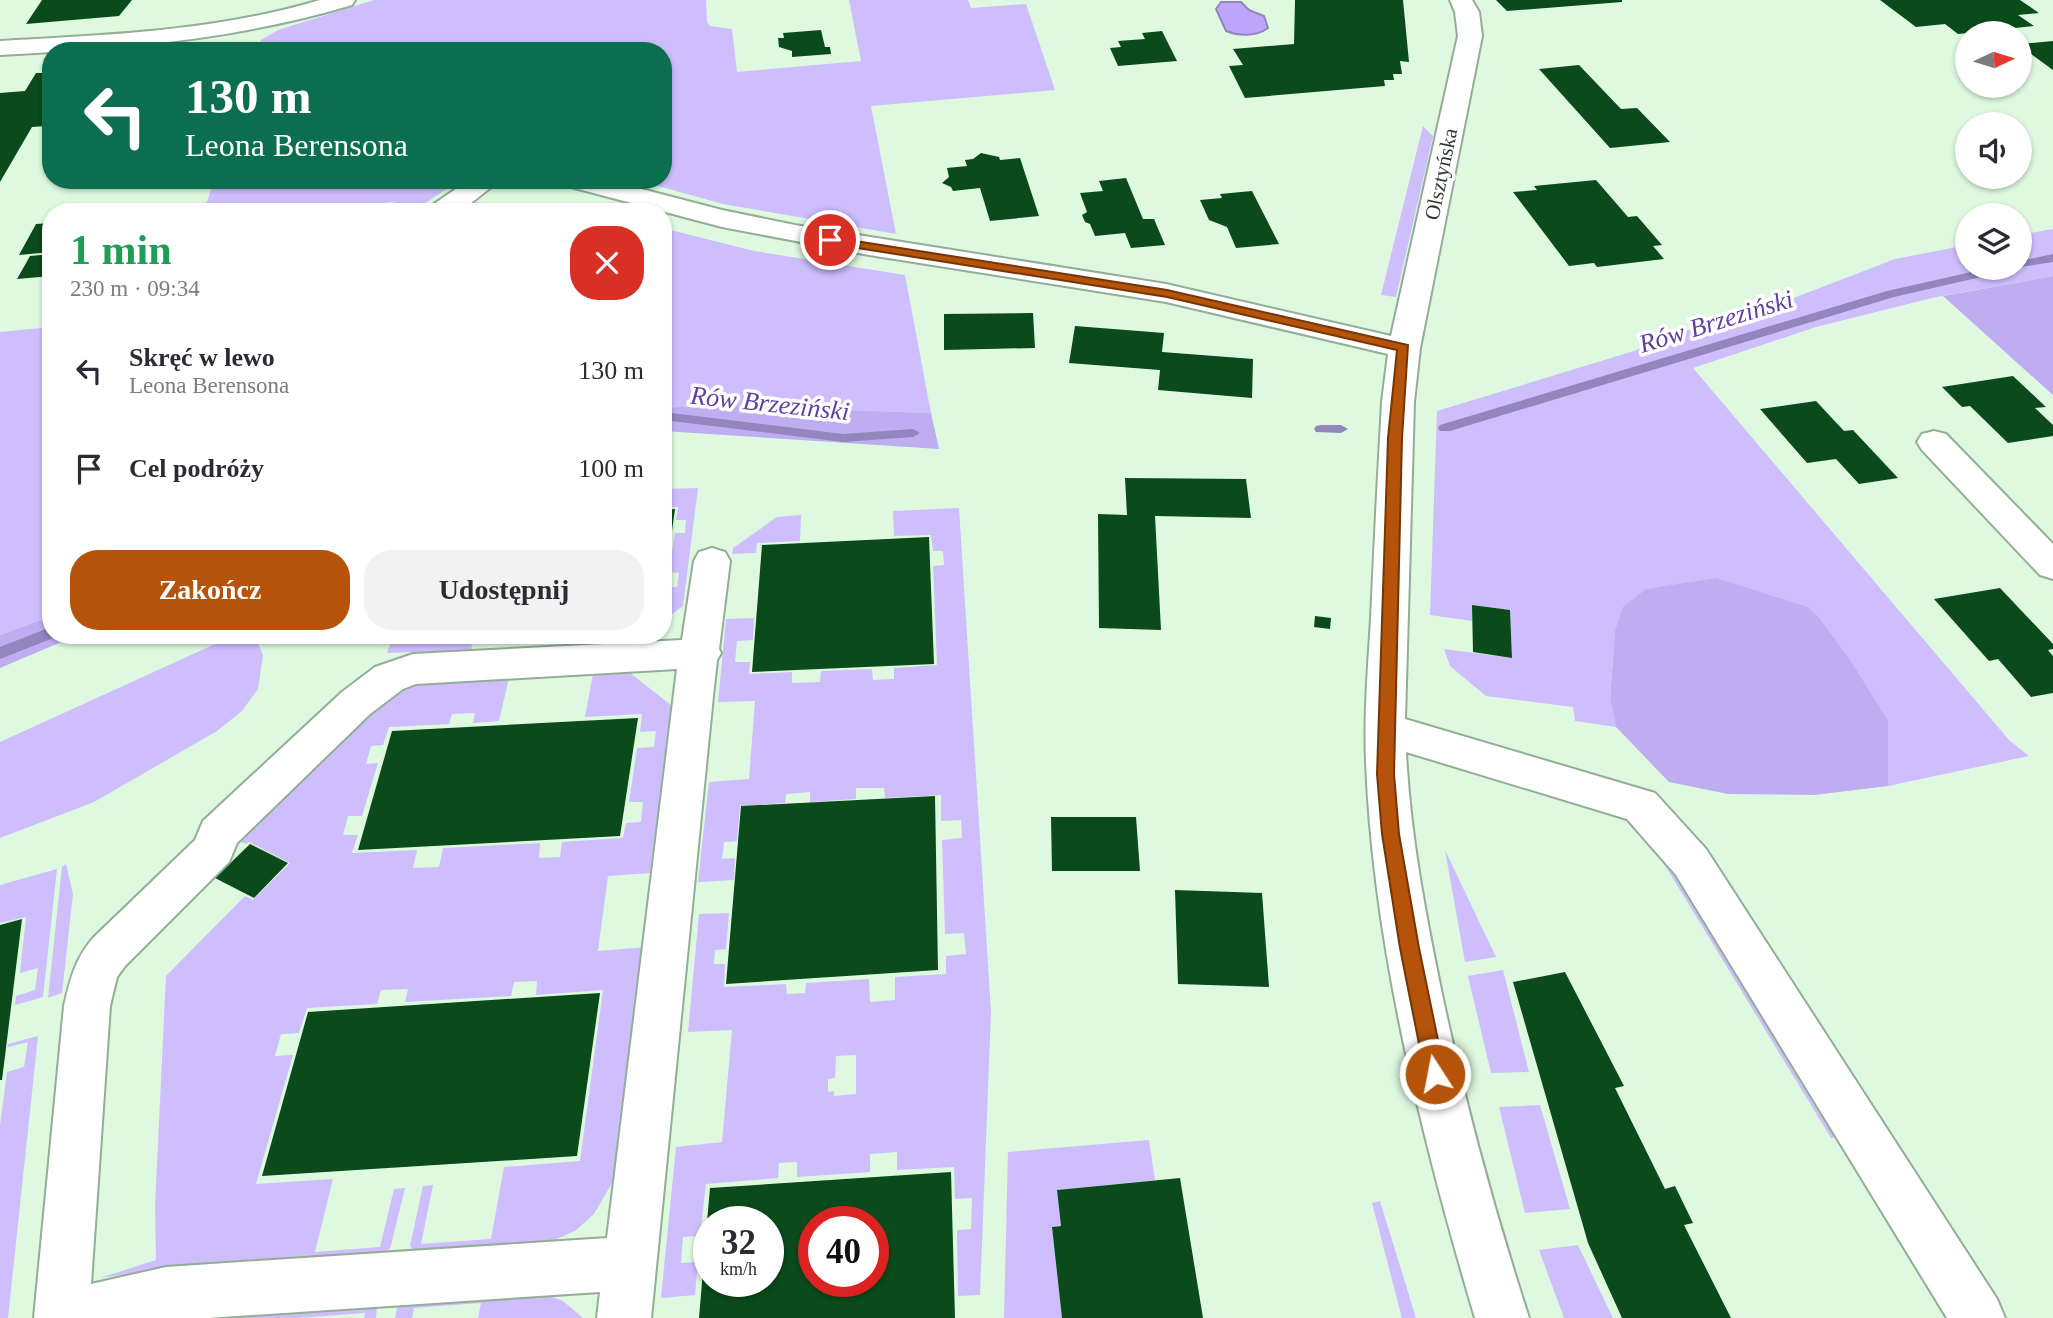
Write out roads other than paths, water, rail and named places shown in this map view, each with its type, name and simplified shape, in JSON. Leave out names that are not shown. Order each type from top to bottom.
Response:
[{"type":"street","points":[[107,42],[213,42],[344,0]]},
{"type":"street","name":"Olsztyńska","points":[[1461,0],[1467,12],[1470,36],[1404,348],[1395,438],[1385,729],[1391,834],[1410,948],[1456,1165],[1502,1318]]},
{"type":"street","points":[[0,48],[42,46]]},
{"type":"street","points":[[454,203],[474,189]]},
{"type":"street","points":[[609,189],[658,203]]},
{"type":"street","points":[[672,207],[806,237],[1167,293],[1404,348]]},
{"type":"street","points":[[1934,442],[2053,566]]},
{"type":"street","points":[[624,1318],[712,561]]},
{"type":"street","points":[[631,1263],[166,1294],[61,1318],[87,1006],[96,968],[214,849],[218,834],[356,703],[389,678],[413,669],[697,674]]},
{"type":"street","points":[[1385,729],[1597,795],[1640,805],[1691,862],[1978,1318]]},
{"type":"waterway","name":"Rów Brzeziński","points":[[2032,262],[2053,258]]},
{"type":"waterway","name":"Rów Brzeziński","points":[[1445,428],[1891,294],[1955,279]]},
{"type":"waterway","name":"Rów Brzeziński","points":[[672,417],[843,438],[913,433]]},
{"type":"waterway","name":"Rów Brzeziński","points":[[1321,429],[1341,429]]},
{"type":"waterway","name":"Rów Brzeziński","points":[[0,653],[42,637]]}]
